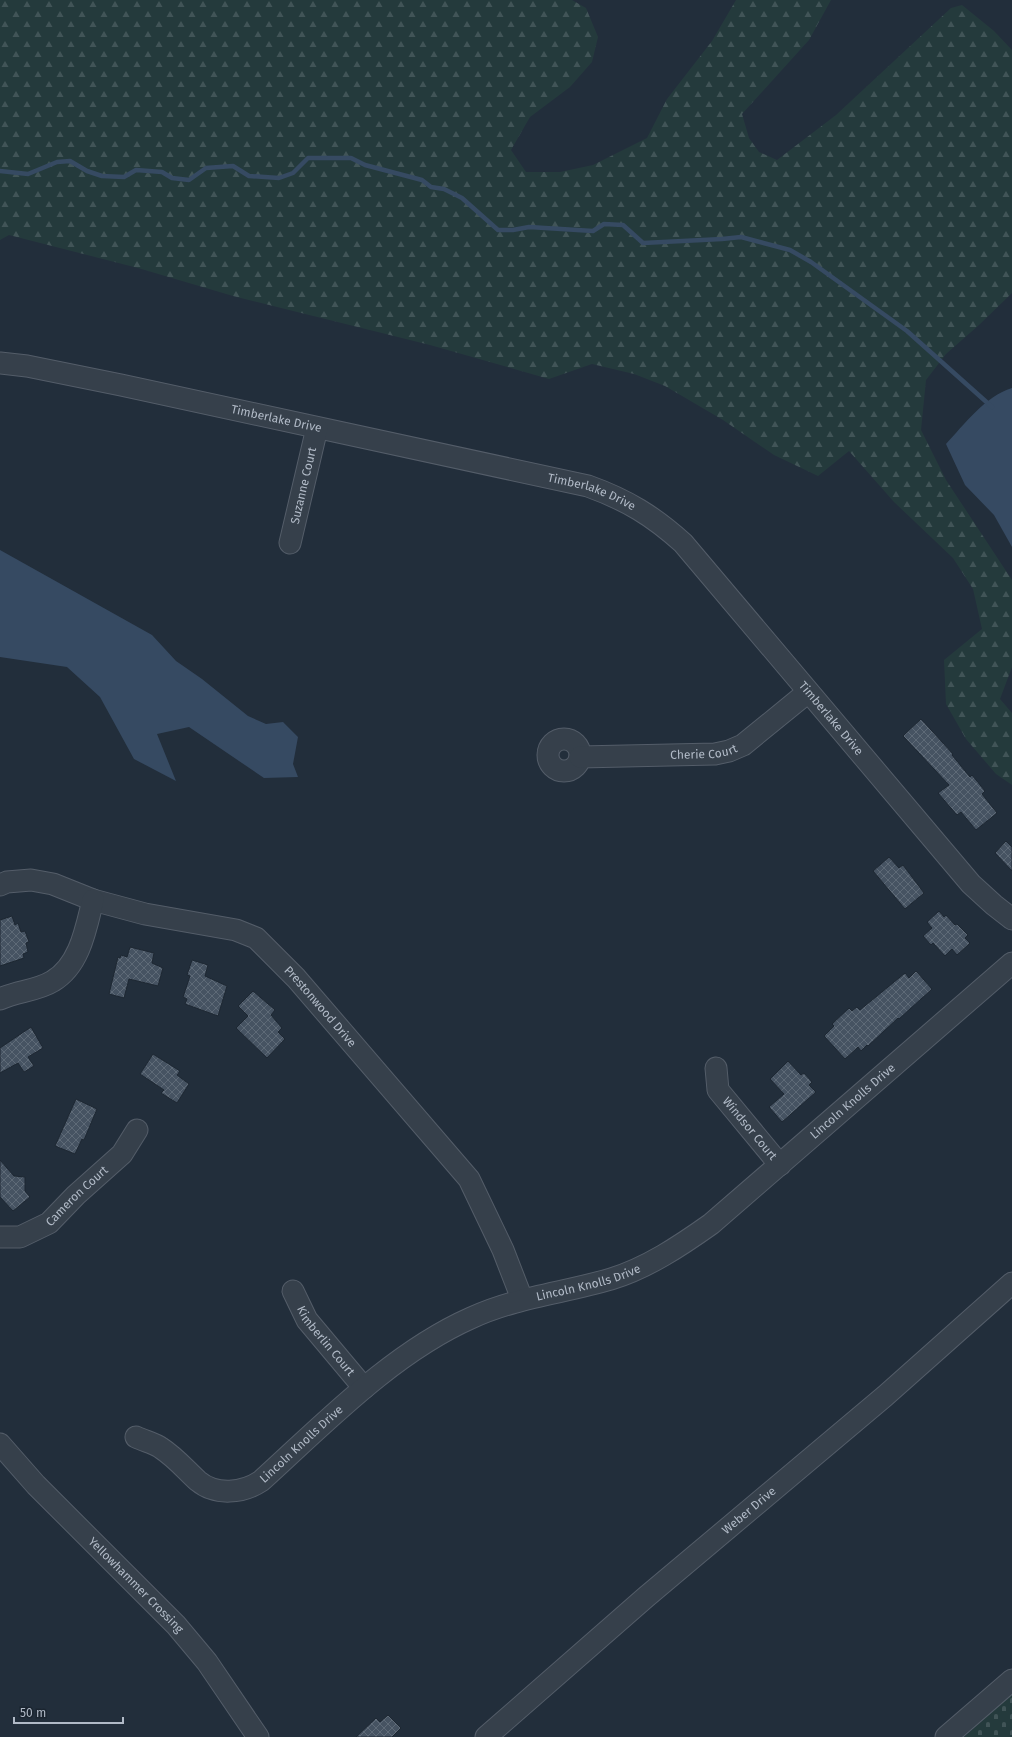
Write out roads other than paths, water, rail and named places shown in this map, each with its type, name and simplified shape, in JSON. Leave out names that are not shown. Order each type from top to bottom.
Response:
[{"type":"street","name":"Timberlake Drive","points":[[0,363],[27,366],[113,383],[588,486],[635,506],[660,523],[683,543],[971,884],[1012,919]]},
{"type":"street","name":"Suzanne Court","points":[[290,543],[317,428]]},
{"type":"street","name":"Cherie Court","points":[[580,757],[714,754],[729,751],[743,745],[808,692]]},
{"type":"street","name":"Prestonwood Drive","points":[[0,885],[7,882],[31,880],[53,884],[93,900],[145,914],[236,930],[256,938],[296,978],[469,1179],[503,1250],[522,1299]]},
{"type":"street","points":[[0,999],[12,993],[36,988],[53,982],[67,969],[77,954],[85,932],[93,900]]},
{"type":"street","name":"Lincoln Knolls Drive","points":[[136,1437],[161,1448],[199,1482],[219,1491],[250,1489],[261,1481],[364,1388],[402,1358],[450,1328],[493,1308],[522,1299],[579,1288],[612,1278],[647,1264],[680,1246],[711,1224],[1012,963]]},
{"type":"street","name":"Windsor Court","points":[[716,1068],[718,1090],[780,1165]]},
{"type":"street","name":"Cameron Court","points":[[0,1237],[20,1237],[49,1223],[76,1195],[122,1154],[137,1130]]},
{"type":"street","name":"Weber Drive","points":[[486,1737],[646,1597],[885,1396],[1012,1283]]},
{"type":"street","name":"Kimberlin Court","points":[[293,1291],[307,1320],[364,1388]]},
{"type":"street","name":"Yellowhammer Crossing","points":[[0,1444],[36,1485],[176,1625],[207,1662],[258,1737]]},
{"type":"street","points":[[946,1737],[1012,1680]]},
{"type":"water","points":[[1012,388],[1012,547],[994,515],[965,485],[946,444],[984,404],[993,397]]},
{"type":"water","points":[[0,550],[152,635],[176,661],[202,679],[248,716],[266,724],[283,722],[298,737],[293,764],[298,777],[264,778],[189,727],[157,734],[176,781],[134,759],[100,697],[67,667],[0,657]]},
{"type":"waterway","points":[[0,171],[28,174],[57,162],[70,161],[87,171],[102,176],[124,177],[136,170],[162,172],[172,178],[189,180],[206,168],[233,166],[249,176],[279,178],[293,173],[308,158],[351,158],[365,165],[422,180],[431,187],[444,189],[462,198],[498,230],[513,230],[529,227],[593,231],[604,224],[623,225],[643,243],[741,237],[790,250],[811,262],[907,331],[992,407]]}]
